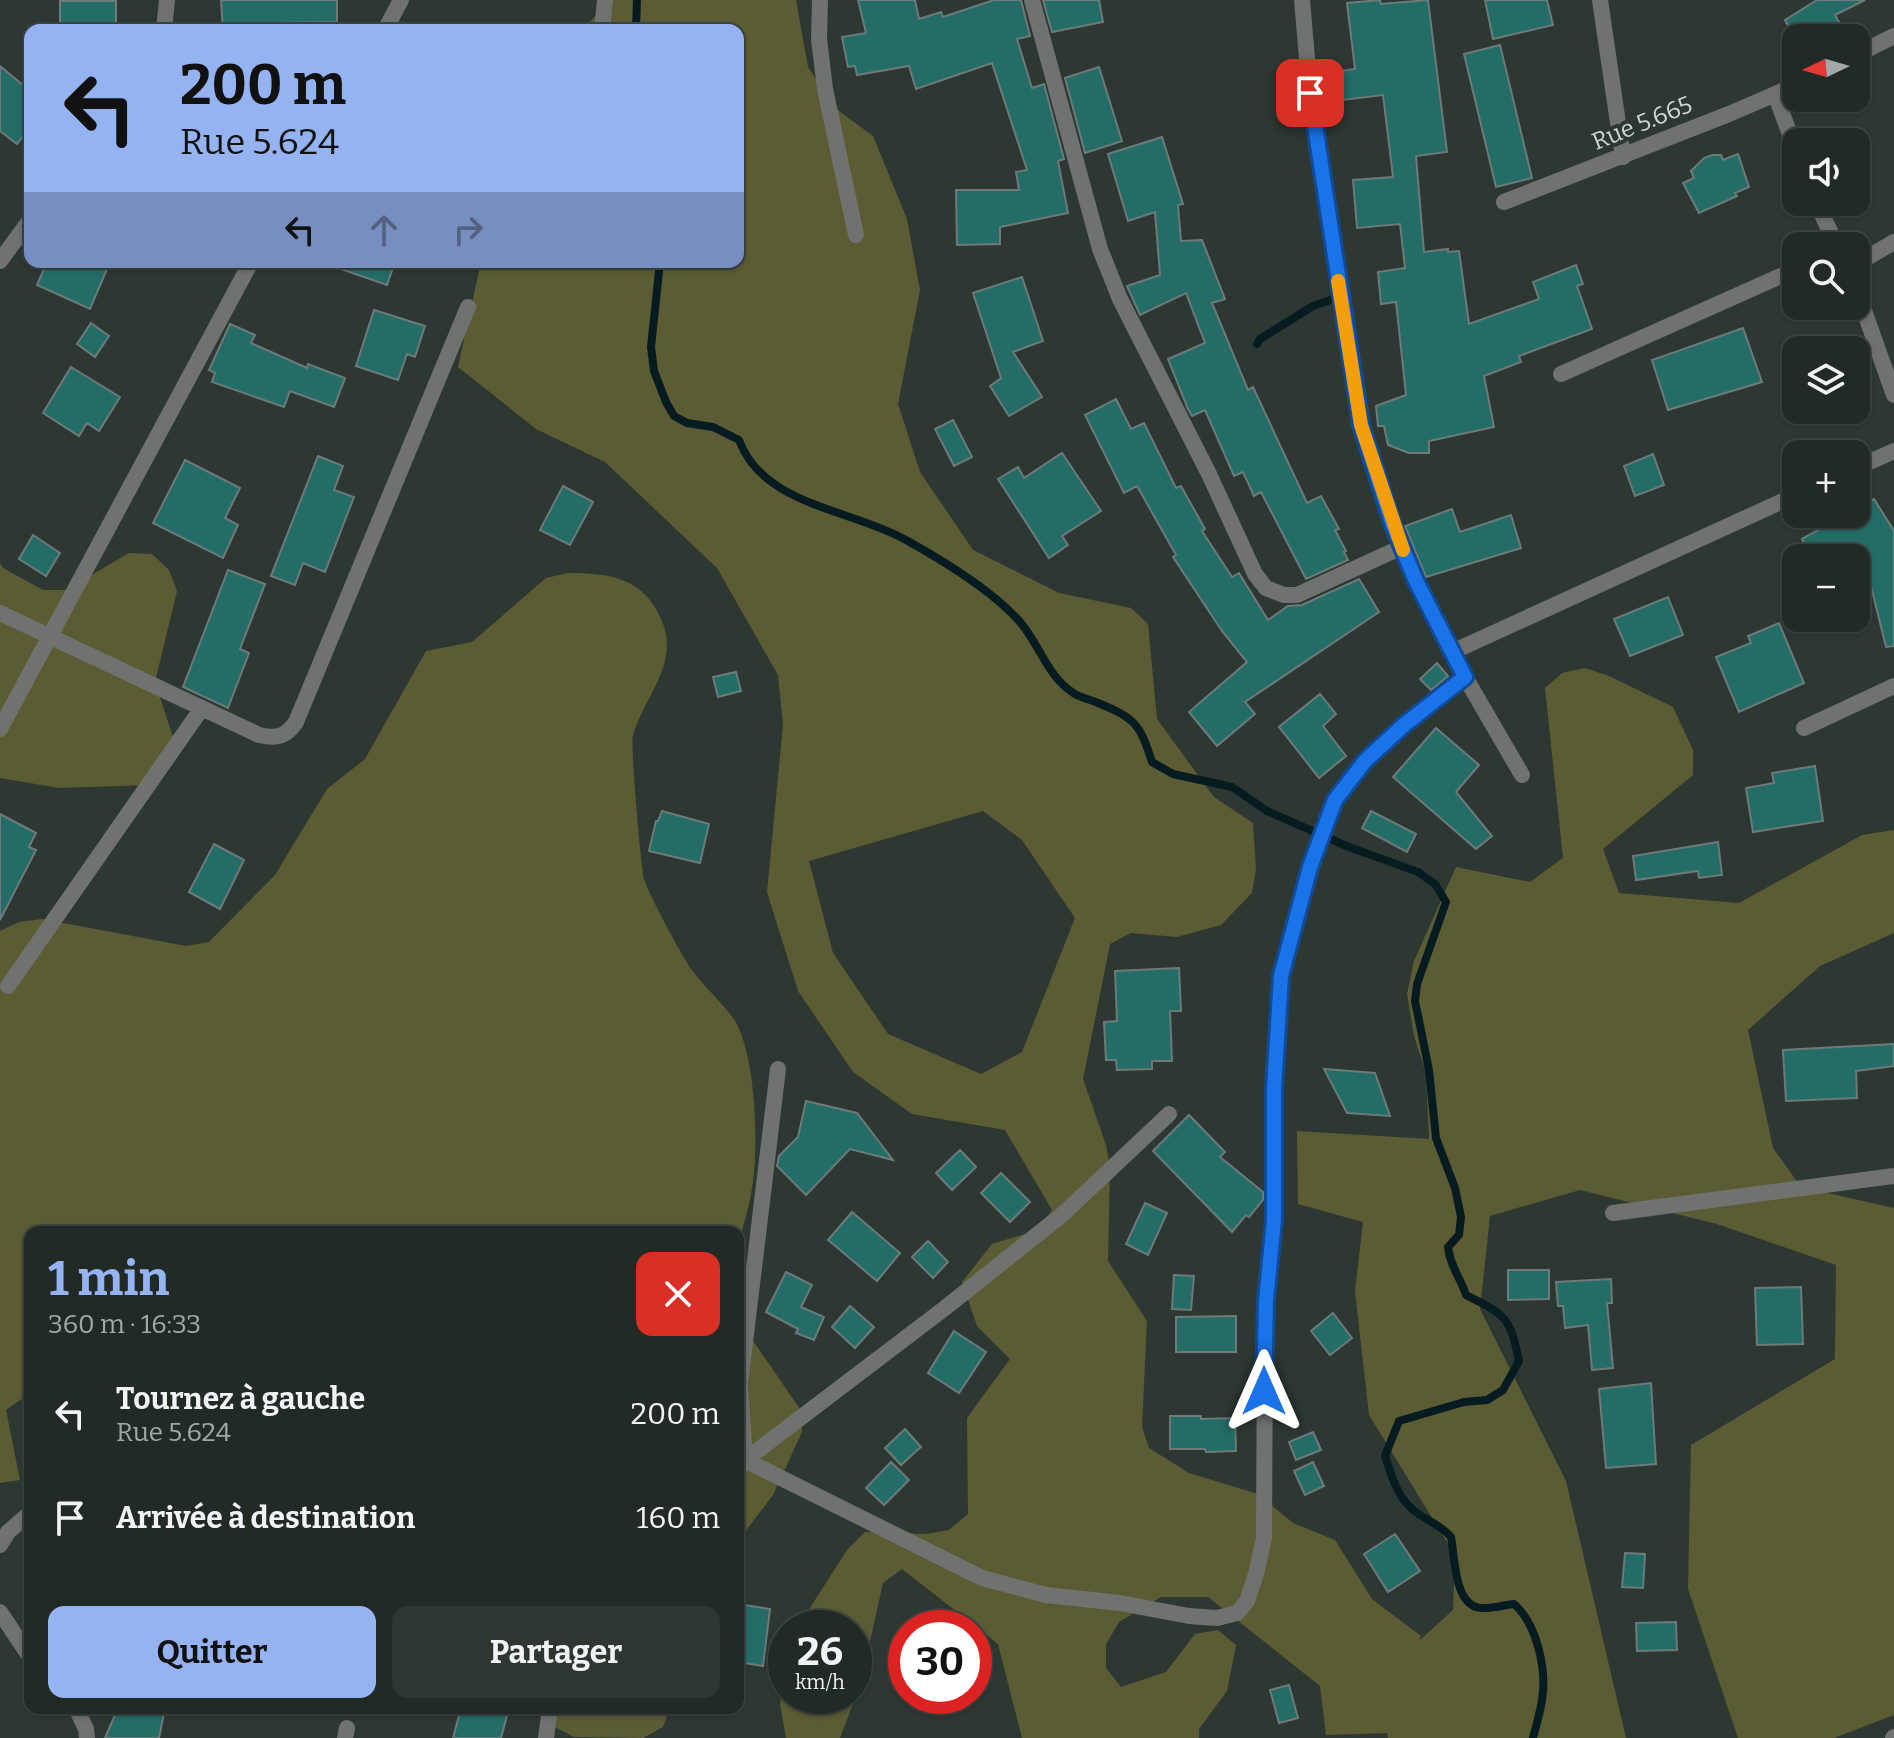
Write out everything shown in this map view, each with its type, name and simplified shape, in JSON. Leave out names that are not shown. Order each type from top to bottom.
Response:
[{"type":"street","points":[[165,24],[167,0]]},
{"type":"street","points":[[388,24],[401,0]]},
{"type":"street","points":[[603,24],[605,0]]},
{"type":"street","points":[[820,0],[819,39],[825,89],[856,235]]},
{"type":"street","points":[[1032,0],[1100,249],[1120,299],[1209,474],[1255,574],[1266,588],[1284,595],[1297,595],[1402,547]]},
{"type":"street","points":[[1302,0],[1310,93],[1361,425],[1416,581],[1465,677],[1522,775]]},
{"type":"street","points":[[1600,0],[1623,157]]},
{"type":"street","points":[[1870,48],[1894,36]]},
{"type":"street","name":"Rue 5.665","points":[[1504,202],[1782,91]]},
{"type":"street","points":[[1775,94],[1788,128]]},
{"type":"street","points":[[0,261],[24,228]]},
{"type":"street","points":[[1870,256],[1894,242]]},
{"type":"street","points":[[0,729],[248,268]]},
{"type":"street","points":[[1561,374],[1782,275]]},
{"type":"street","points":[[0,613],[259,735],[271,738],[283,736],[296,722],[468,307]]},
{"type":"street","points":[[1867,320],[1894,395]]},
{"type":"street","points":[[1870,462],[1894,451]]},
{"type":"street","points":[[1452,652],[1782,501]]},
{"type":"street","points":[[744,1466],[982,1578],[1046,1595],[1120,1603],[1189,1616],[1217,1618],[1237,1613],[1247,1601],[1264,1538],[1265,1332],[1274,1220],[1273,1132],[1281,976],[1310,867],[1335,800],[1365,761],[1404,725],[1465,677]]},
{"type":"street","points":[[1804,728],[1894,686]]},
{"type":"street","points":[[8,986],[202,708]]},
{"type":"street","points":[[744,1351],[778,1069]]},
{"type":"street","points":[[744,1463],[1063,1214],[1169,1114]]},
{"type":"street","points":[[1613,1213],[1894,1176]]},
{"type":"street","points":[[0,1545],[8,1532],[24,1518]]},
{"type":"street","points":[[0,1612],[24,1648]]},
{"type":"street","points":[[79,1714],[87,1738]]},
{"type":"street","points":[[546,1738],[549,1714]]},
{"type":"green space","points":[[611,0],[796,0],[808,67],[835,108],[873,136],[907,219],[920,290],[898,404],[920,472],[973,550],[1059,593],[1131,608],[1148,624],[1157,719],[1214,797],[1253,823],[1256,869],[1252,893],[1221,925],[1177,937],[1131,933],[1110,944],[1083,1079],[1106,1145],[1110,1168],[1108,1261],[1147,1321],[1142,1427],[1149,1448],[1189,1473],[1258,1494],[1293,1523],[1335,1540],[1372,1599],[1421,1636],[1419,1641],[1453,1610],[1455,1555],[1369,1415],[1355,1291],[1363,1222],[1298,1204],[1297,1131],[1429,1139],[1426,1073],[1414,1036],[1407,994],[1414,961],[1456,867],[1530,882],[1563,858],[1545,688],[1562,673],[1585,668],[1609,676],[1673,707],[1693,750],[1693,775],[1603,849],[1619,893],[1739,903],[1862,835],[1894,830],[1894,933],[1820,966],[1748,1030],[1773,1148],[1801,1187],[1894,1208],[1894,1715],[1834,1738],[1738,1738],[1688,1589],[1691,1445],[1835,1359],[1836,1265],[1717,1224],[1580,1190],[1490,1216],[1480,1309],[1566,1481],[1626,1738],[1388,1738],[1387,1733],[1326,1735],[1320,1686],[1208,1597],[1161,1597],[1119,1622],[1106,1644],[1106,1668],[1121,1687],[1166,1672],[1195,1634],[1218,1630],[1236,1645],[1227,1691],[1199,1729],[1199,1738],[1022,1738],[998,1644],[992,1639],[992,1610],[954,1610],[902,1569],[883,1583],[872,1632],[872,1610],[809,1610],[847,1550],[865,1532],[926,1534],[949,1530],[968,1514],[967,1418],[1010,1359],[977,1326],[962,1282],[992,1244],[1038,1230],[1052,1210],[1005,1130],[912,1114],[853,1072],[798,991],[767,892],[783,725],[778,675],[717,568],[605,462],[536,429],[458,367],[480,268],[744,268],[744,24],[588,24]],"holes":[[[983,811],[1022,840],[1075,918],[1022,1052],[981,1074],[888,1034],[833,953],[809,861]]]},
{"type":"green space","points":[[129,553],[152,554],[169,570],[177,591],[155,682],[176,746],[152,785],[59,788],[0,778],[0,563],[3,568],[43,590],[66,590]]},
{"type":"green space","points":[[568,573],[598,574],[624,581],[646,595],[662,621],[667,651],[664,666],[638,721],[632,743],[644,879],[692,970],[735,1021],[748,1056],[754,1103],[755,1150],[751,1195],[743,1226],[24,1226],[24,1397],[6,1410],[20,1480],[0,1483],[0,931],[19,922],[42,919],[186,946],[209,942],[275,875],[327,789],[365,759],[426,651],[472,642],[546,578]]},
{"type":"green space","points":[[744,1328],[800,1409],[802,1432],[773,1495],[744,1533]]},
{"type":"green space","points":[[549,1714],[668,1714],[663,1727],[643,1738],[574,1737],[553,1726]]},
{"type":"green space","points":[[782,1714],[849,1714],[840,1738],[786,1738]]},
{"type":"building","points":[[221,0],[337,0],[337,22],[223,24]]},
{"type":"building","points":[[858,0],[915,0],[919,19],[941,12],[943,17],[994,0],[1021,0],[1030,36],[1017,39],[1032,88],[1044,84],[1064,159],[1058,161],[1068,213],[1000,227],[1000,244],[957,245],[956,190],[1019,190],[1016,172],[1027,170],[992,63],[916,89],[909,66],[857,75],[855,66],[848,67],[842,37],[866,33]]},
{"type":"building","points":[[1043,0],[1099,0],[1103,22],[1052,32]]},
{"type":"building","points":[[1380,0],[1381,4],[1428,0],[1447,152],[1416,156],[1424,252],[1459,251],[1469,324],[1539,299],[1533,282],[1576,265],[1583,284],[1577,286],[1592,329],[1519,356],[1521,362],[1484,376],[1494,427],[1429,441],[1429,453],[1409,453],[1388,445],[1384,426],[1378,426],[1376,406],[1406,395],[1396,302],[1381,304],[1378,272],[1405,268],[1400,224],[1357,228],[1353,180],[1393,177],[1383,95],[1343,100],[1339,71],[1355,69],[1347,3]]},
{"type":"building","points":[[1485,0],[1547,0],[1553,25],[1493,39]]},
{"type":"building","points":[[1817,0],[1865,0],[1835,15],[1840,24],[1787,24],[1785,20]]},
{"type":"building","points":[[60,1],[116,1],[116,24],[60,24]]},
{"type":"building","points":[[1500,45],[1532,178],[1496,187],[1464,54]]},
{"type":"building","points":[[0,66],[24,86],[24,135],[17,144],[0,131]]},
{"type":"building","points":[[1099,67],[1122,141],[1085,153],[1065,78]]},
{"type":"building","points":[[1162,137],[1183,204],[1178,205],[1181,241],[1202,240],[1225,299],[1212,303],[1248,390],[1253,387],[1307,503],[1321,496],[1339,529],[1335,530],[1348,560],[1306,579],[1261,492],[1254,496],[1243,472],[1234,476],[1205,410],[1192,416],[1188,409],[1168,359],[1205,343],[1186,293],[1140,315],[1127,286],[1160,275],[1155,212],[1128,221],[1108,154]]},
{"type":"building","points":[[1738,154],[1749,187],[1735,193],[1737,196],[1699,213],[1683,183],[1694,178],[1691,171],[1704,158],[1721,155],[1723,160]]},
{"type":"building","points":[[44,268],[107,268],[90,309],[37,285]]},
{"type":"building","points":[[338,268],[393,268],[387,285]]},
{"type":"building","points":[[1022,277],[1043,341],[1013,352],[1042,397],[1009,416],[990,386],[1001,378],[973,293]]},
{"type":"building","points":[[374,310],[425,326],[415,357],[407,354],[398,380],[356,366]]},
{"type":"building","points":[[91,323],[109,336],[95,357],[77,344]]},
{"type":"building","points":[[230,324],[255,335],[251,343],[307,368],[308,364],[345,378],[334,407],[290,391],[284,407],[212,382],[215,373],[209,370]]},
{"type":"building","points":[[1743,328],[1762,382],[1668,410],[1652,360]]},
{"type":"building","points":[[71,367],[120,397],[99,431],[87,423],[79,436],[43,413]]},
{"type":"building","points":[[1116,399],[1131,429],[1144,423],[1176,488],[1181,486],[1205,529],[1202,531],[1232,577],[1239,573],[1268,620],[1288,606],[1302,605],[1359,579],[1379,612],[1245,702],[1255,714],[1217,746],[1189,712],[1247,662],[1222,631],[1173,557],[1176,555],[1137,486],[1124,493],[1085,415]]},
{"type":"building","points":[[953,420],[972,457],[954,466],[935,429]]},
{"type":"building","points":[[1062,453],[1101,511],[1062,536],[1068,545],[1049,558],[998,479],[1018,467],[1024,478]]},
{"type":"building","points":[[1653,454],[1664,485],[1635,496],[1624,466]]},
{"type":"building","points":[[318,456],[343,466],[334,490],[354,497],[325,572],[303,563],[295,585],[271,576]]},
{"type":"building","points":[[185,460],[240,488],[225,518],[238,525],[223,558],[153,523]]},
{"type":"building","points":[[563,486],[593,502],[570,545],[540,530]]},
{"type":"building","points":[[1874,499],[1894,531],[1894,646],[1886,647],[1870,582],[1870,544],[1805,544],[1802,539],[1822,528],[1870,528],[1870,501]]},
{"type":"building","points":[[1452,509],[1460,532],[1511,515],[1521,548],[1426,577],[1405,526]]},
{"type":"building","points":[[33,535],[60,553],[46,576],[19,559]]},
{"type":"building","points":[[228,570],[265,584],[240,649],[249,653],[228,708],[183,687]]},
{"type":"building","points":[[1668,597],[1683,635],[1630,656],[1614,619]]},
{"type":"building","points":[[1779,623],[1804,683],[1739,712],[1716,657],[1751,643],[1748,636]]},
{"type":"building","points":[[1437,663],[1448,676],[1431,690],[1420,679]]},
{"type":"building","points":[[736,672],[741,691],[718,697],[713,677]]},
{"type":"building","points":[[1320,694],[1336,714],[1323,726],[1346,756],[1319,778],[1279,727]]},
{"type":"building","points":[[1436,728],[1479,765],[1456,792],[1492,836],[1476,849],[1393,777]]},
{"type":"building","points":[[1815,766],[1823,821],[1753,832],[1746,788],[1774,783],[1772,773]]},
{"type":"building","points":[[662,811],[709,824],[700,863],[649,851],[656,821]]},
{"type":"building","points":[[1371,811],[1416,834],[1407,852],[1362,828]]},
{"type":"building","points":[[0,814],[36,833],[29,847],[36,850],[0,920]]},
{"type":"building","points":[[1718,842],[1722,875],[1699,878],[1698,871],[1636,880],[1633,856]]},
{"type":"building","points":[[214,844],[244,860],[220,909],[189,892]]},
{"type":"building","points":[[1179,968],[1181,1011],[1170,1011],[1172,1061],[1152,1061],[1152,1069],[1117,1070],[1116,1060],[1106,1060],[1104,1022],[1117,1021],[1115,971]]},
{"type":"building","points":[[1894,1044],[1894,1066],[1856,1071],[1857,1098],[1786,1101],[1783,1050]]},
{"type":"building","points":[[1324,1069],[1375,1073],[1390,1116],[1347,1113]]},
{"type":"building","points":[[806,1101],[857,1113],[893,1160],[850,1149],[806,1195],[777,1166],[779,1156],[798,1137]]},
{"type":"building","points":[[1189,1115],[1225,1152],[1220,1157],[1263,1192],[1263,1200],[1232,1232],[1153,1151]]},
{"type":"building","points":[[960,1150],[976,1167],[952,1190],[936,1173]]},
{"type":"building","points":[[1001,1173],[1030,1202],[1010,1222],[981,1193]]},
{"type":"building","points":[[1145,1203],[1167,1213],[1148,1255],[1126,1244]]},
{"type":"building","points":[[852,1212],[900,1253],[877,1281],[828,1240]]},
{"type":"building","points":[[928,1241],[948,1262],[933,1278],[912,1257]]},
{"type":"building","points":[[1508,1270],[1549,1270],[1549,1299],[1508,1300]]},
{"type":"building","points":[[786,1272],[812,1285],[801,1307],[824,1317],[814,1340],[796,1333],[798,1329],[766,1312]]},
{"type":"building","points":[[1174,1275],[1194,1276],[1191,1310],[1172,1309]]},
{"type":"building","points":[[1611,1279],[1612,1303],[1607,1303],[1613,1368],[1592,1370],[1588,1325],[1565,1328],[1563,1306],[1558,1306],[1556,1282]]},
{"type":"building","points":[[1801,1287],[1803,1344],[1757,1345],[1755,1288]]},
{"type":"building","points":[[850,1306],[874,1327],[855,1348],[832,1327]]},
{"type":"building","points":[[1333,1313],[1352,1338],[1330,1355],[1311,1331]]},
{"type":"building","points":[[1236,1316],[1236,1352],[1176,1352],[1176,1317]]},
{"type":"building","points":[[954,1331],[986,1352],[959,1393],[928,1373]]},
{"type":"building","points":[[1651,1383],[1656,1464],[1606,1468],[1599,1389]]},
{"type":"building","points":[[1170,1416],[1235,1418],[1236,1451],[1170,1449]]},
{"type":"building","points":[[905,1429],[921,1447],[901,1465],[885,1448]]},
{"type":"building","points":[[1313,1432],[1321,1450],[1296,1460],[1289,1442]]},
{"type":"building","points":[[891,1462],[909,1480],[884,1505],[866,1488]]},
{"type":"building","points":[[1313,1462],[1324,1486],[1305,1495],[1294,1471]]},
{"type":"building","points":[[1395,1534],[1420,1571],[1388,1592],[1364,1554]]},
{"type":"building","points":[[1625,1553],[1645,1554],[1643,1588],[1622,1587]]},
{"type":"building","points":[[744,1605],[770,1609],[763,1666],[744,1663]]},
{"type":"building","points":[[1676,1622],[1677,1650],[1637,1651],[1636,1623]]},
{"type":"building","points":[[1289,1685],[1298,1718],[1279,1723],[1270,1690]]},
{"type":"building","points":[[115,1714],[164,1714],[159,1738],[105,1738]]},
{"type":"building","points":[[459,1714],[507,1714],[501,1738],[453,1738]]},
{"type":"waterway","points":[[636,24],[637,0]]},
{"type":"waterway","points":[[659,268],[651,347],[654,371],[674,416],[687,423],[713,427],[739,440],[751,462],[768,479],[788,492],[906,540],[982,588],[1020,622],[1065,687],[1120,713],[1134,724],[1144,739],[1152,762],[1173,774],[1232,787],[1267,811],[1349,847],[1418,872],[1435,884],[1446,902],[1417,984],[1415,1001],[1429,1070],[1436,1138],[1455,1188],[1461,1217],[1459,1235],[1448,1247],[1466,1295],[1504,1319],[1519,1361],[1503,1390],[1487,1400],[1464,1402],[1399,1421],[1385,1456],[1397,1489],[1406,1503],[1451,1537],[1458,1580],[1466,1599],[1473,1606],[1482,1608],[1514,1604],[1529,1623],[1543,1675],[1542,1700],[1533,1738]]},
{"type":"waterway","points":[[1257,344],[1260,339],[1313,306],[1342,296]]},
{"type":"slow traffic","points":[[1338,281],[1361,425],[1403,550]]},
{"type":"route","points":[[1264,1391],[1266,1301],[1274,1220],[1274,1089],[1281,976],[1310,867],[1335,800],[1365,761],[1404,725],[1465,677],[1416,581],[1392,523],[1361,425],[1310,93]]}]
